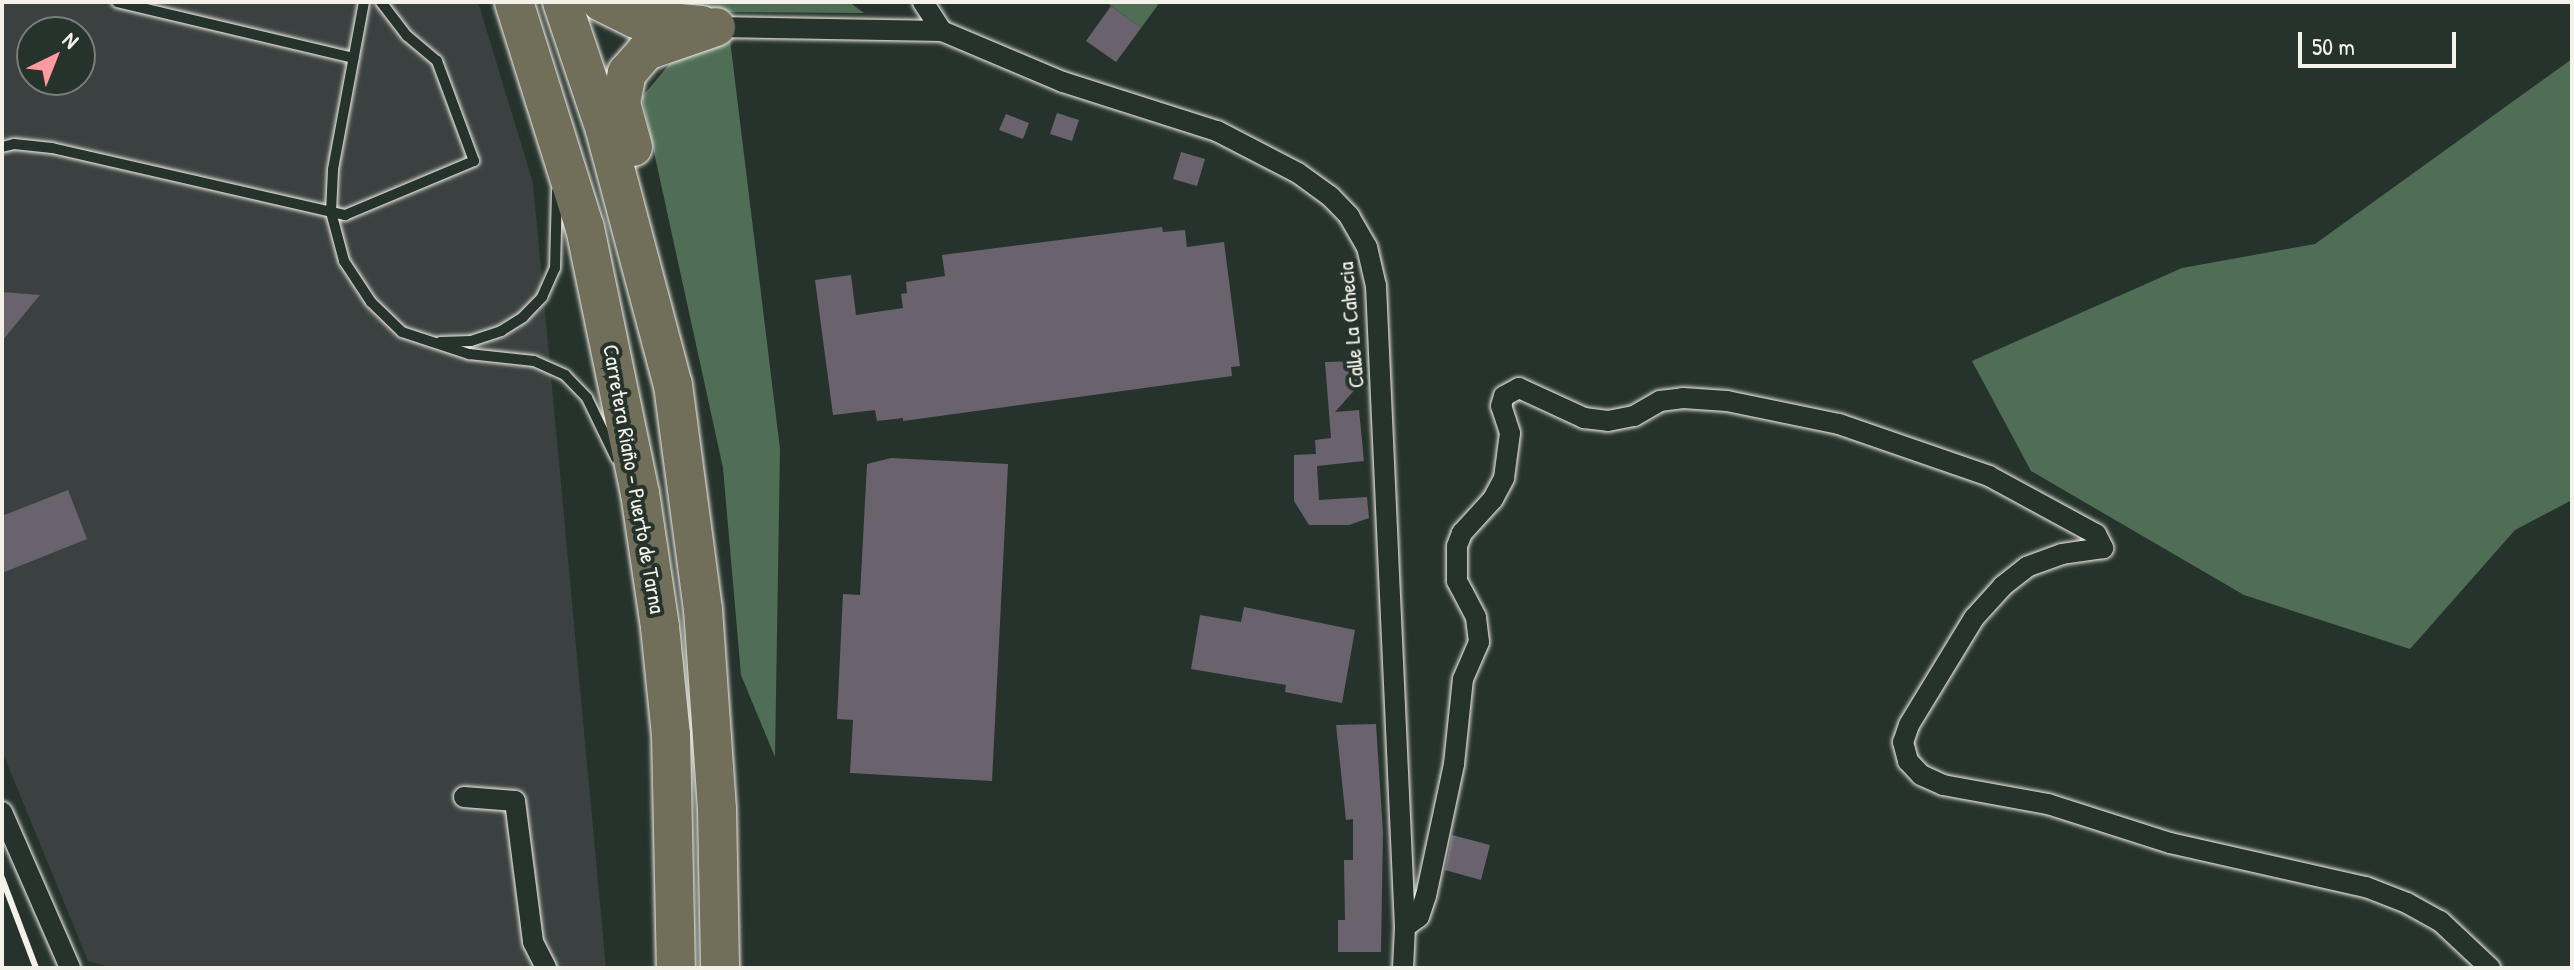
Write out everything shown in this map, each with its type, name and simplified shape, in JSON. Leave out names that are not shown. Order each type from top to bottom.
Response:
[{"type":"highway","name":"Carretera Riaño - Puerto de Tarna","points":[[514,2],[559,142],[602,304],[644,518],[671,735],[676,968]]},
{"type":"highway","name":"Carretera Riaño - Puerto de Tarna","points":[[562,2],[605,130],[673,385],[703,609],[717,809],[720,968]]},
{"type":"highway","points":[[601,2],[636,19],[716,27]]},
{"type":"highway","points":[[673,385],[672,312],[653,220],[621,103],[627,73],[646,51],[716,27]]},
{"type":"street","points":[[923,2],[942,31]]},
{"type":"street","name":"Calle La Cahecia","points":[[716,27],[942,31],[1048,76],[1187,120],[1260,152],[1330,196],[1349,216],[1367,247],[1376,286],[1405,927],[1403,968]]},
{"type":"street","points":[[1405,927],[1419,917],[1426,896],[1452,777],[1463,679],[1479,642],[1476,617],[1457,581],[1457,546],[1462,533],[1493,499],[1504,478],[1510,433],[1501,406],[1504,396],[1519,388],[1584,418],[1608,421],[1634,416],[1660,401],[1683,398],[1727,401],[1839,424],[1989,476],[2096,534],[2103,548],[2062,554],[2027,567],[2003,586],[1974,618],[1909,725],[1903,742],[1908,761],[1921,775],[1943,785],[2048,804],[2170,843],[2366,887],[2407,903],[2440,921],[2490,968]]},
{"type":"street","points":[[464,797],[515,801],[533,942],[546,968]]},
{"type":"street","points":[[2,812],[70,968]]},
{"type":"lane","points":[[117,2],[353,58]]},
{"type":"lane","points":[[364,2],[333,170],[331,212],[344,261],[371,302],[402,332],[469,354],[534,361],[565,375],[587,398],[644,518]]},
{"type":"lane","points":[[2,147],[14,144],[52,148],[345,215],[474,161],[437,61],[407,36],[381,2]]},
{"type":"lane","points":[[433,342],[471,341],[501,331],[523,317],[542,297],[555,268],[559,142]]},
{"type":"shaded area","points":[[2,2],[478,2],[533,183],[606,968],[114,968],[88,961],[2,751]]},
{"type":"green space","points":[[662,2],[849,2],[864,13],[715,12]]},
{"type":"green space","points":[[1106,2],[1160,2],[1141,28]]},
{"type":"green space","points":[[730,40],[780,449],[775,757],[741,675],[723,468],[642,97],[687,43]]},
{"type":"green space","points":[[2572,59],[2572,500],[2515,530],[2410,649],[2244,595],[2031,471],[1972,361],[2182,268],[2315,244]]},
{"type":"building","points":[[1111,6],[1141,28],[1116,62],[1086,41]]},
{"type":"building","points":[[1057,113],[1079,120],[1072,141],[1050,134]]},
{"type":"building","points":[[1006,114],[1029,123],[1023,139],[999,130]]},
{"type":"building","points":[[1181,152],[1205,159],[1197,186],[1173,179]]},
{"type":"building","points":[[1162,227],[1163,232],[1185,230],[1187,247],[1224,242],[1240,366],[1231,367],[1232,376],[903,421],[903,418],[877,421],[875,410],[833,415],[815,280],[851,275],[856,315],[903,308],[901,294],[907,293],[906,282],[945,276],[942,255]]},
{"type":"building","points":[[2,292],[40,295],[2,341]]},
{"type":"building","points":[[1358,361],[1359,385],[1335,412],[1359,410],[1364,461],[1317,466],[1319,500],[1367,497],[1369,518],[1349,525],[1309,525],[1294,501],[1294,455],[1316,454],[1315,440],[1331,438],[1325,362]]},
{"type":"building","points":[[891,458],[1008,464],[992,781],[850,773],[853,720],[837,719],[843,594],[860,595],[867,464]]},
{"type":"building","points":[[68,490],[87,539],[2,573],[2,516]]},
{"type":"building","points":[[1244,607],[1355,630],[1342,703],[1285,692],[1286,685],[1191,669],[1200,615],[1241,622]]},
{"type":"building","points":[[1376,724],[1383,832],[1381,952],[1338,952],[1338,920],[1345,920],[1344,860],[1353,860],[1353,819],[1346,820],[1336,725]]},
{"type":"building","points":[[1452,835],[1490,845],[1481,880],[1445,870]]},
{"type":"railway","points":[[2,878],[36,968]]}]
